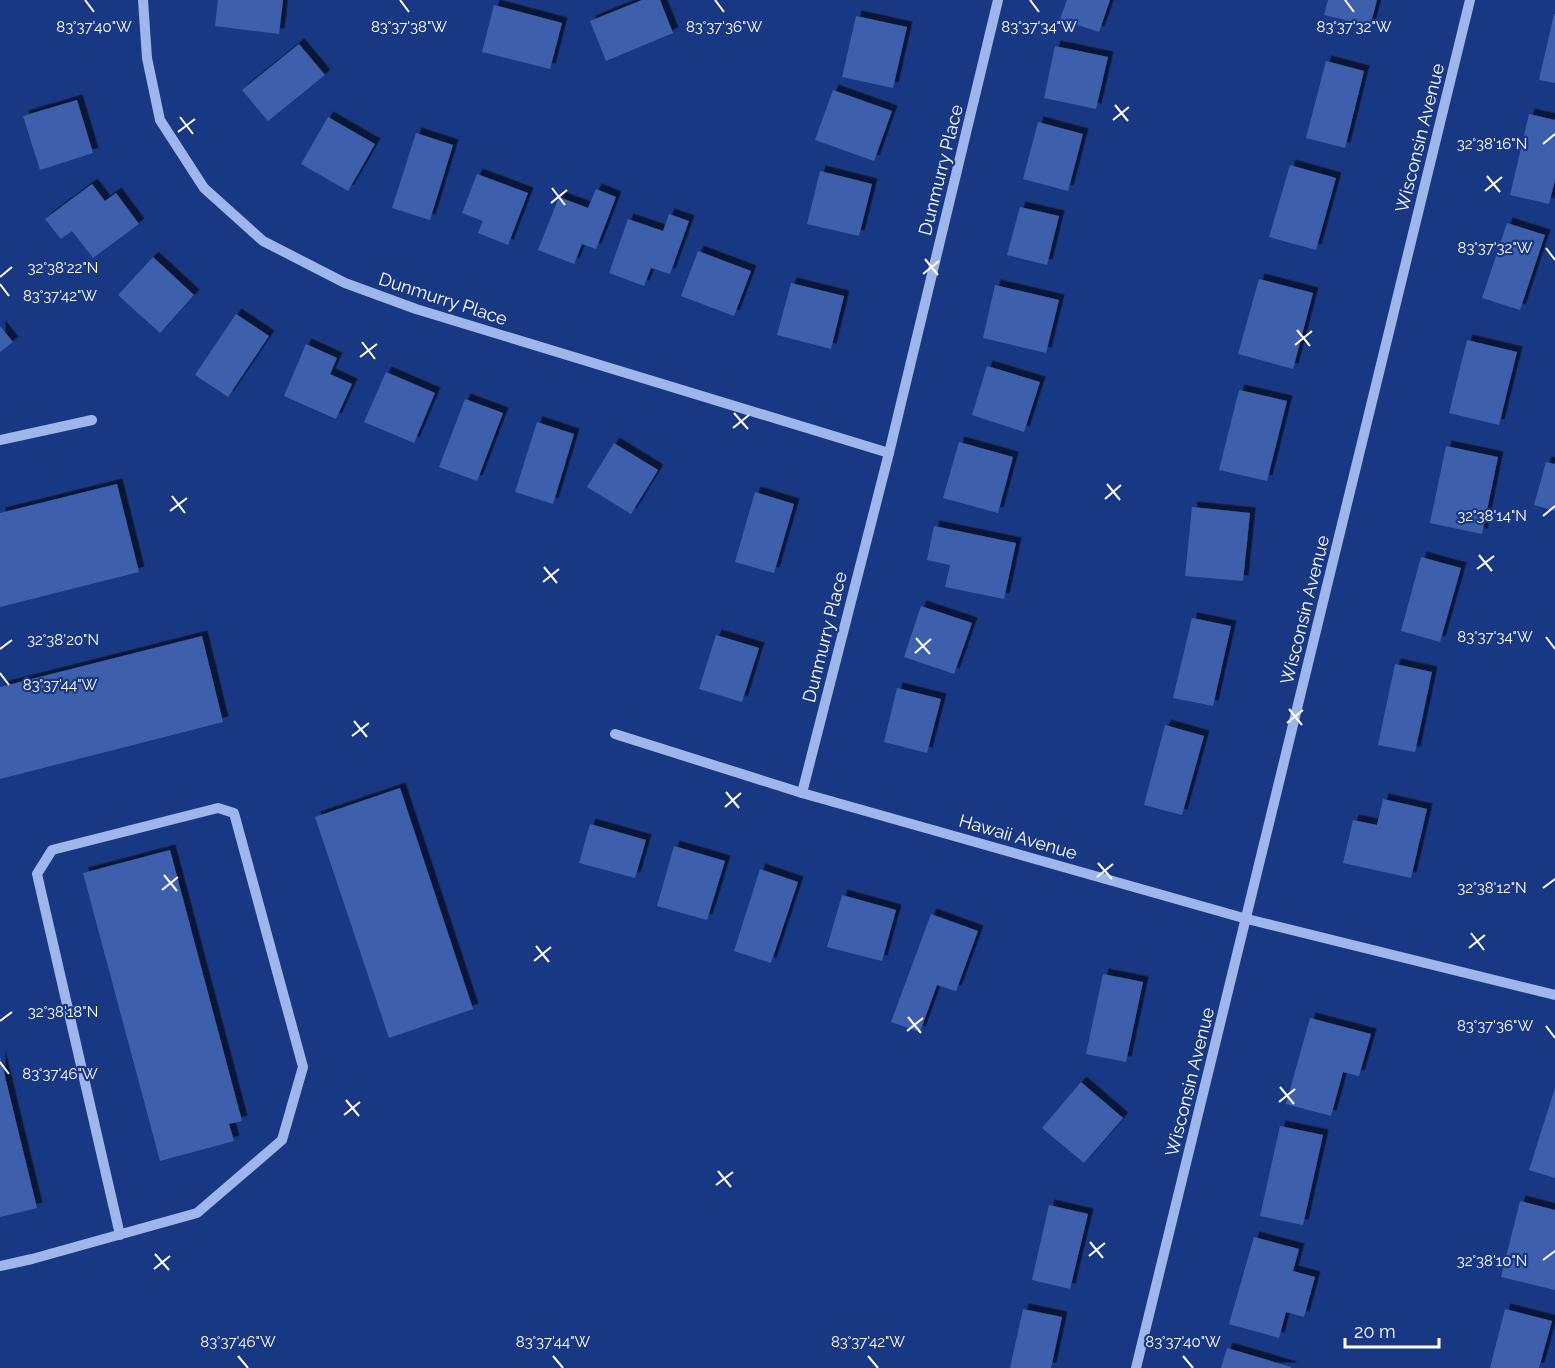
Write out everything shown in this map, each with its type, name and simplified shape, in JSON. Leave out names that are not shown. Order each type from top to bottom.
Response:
[{"type":"street","name":"Dunmurry Place","points":[[143,0],[147,58],[160,120],[204,188],[263,241],[345,283],[416,309],[890,453]]},
{"type":"street","name":"Dunmurry Place","points":[[802,793],[890,453],[998,0]]},
{"type":"street","name":"Wisconsin Avenue","points":[[1136,1368],[1470,0]]},
{"type":"street","points":[[0,440],[92,420]]},
{"type":"street","name":"Hawaii Avenue","points":[[615,734],[802,793],[1247,919],[1555,995]]},
{"type":"street","points":[[0,1266],[120,1235],[197,1214],[282,1140],[303,1067],[234,813],[218,808],[52,850],[37,874],[120,1235]]},
{"type":"building","points":[[218,0],[283,0],[279,34],[215,26]]},
{"type":"building","points":[[642,0],[660,0],[673,33],[606,61],[590,21]]},
{"type":"building","points":[[1067,0],[1110,0],[1099,32],[1060,19]]},
{"type":"building","points":[[1328,0],[1377,0],[1370,26],[1324,15]]},
{"type":"building","points":[[494,5],[562,23],[550,69],[482,52]]},
{"type":"building","points":[[1555,14],[1555,83],[1539,80]]},
{"type":"building","points":[[856,16],[907,27],[893,88],[842,77]]},
{"type":"building","points":[[299,44],[325,75],[268,121],[242,90]]},
{"type":"building","points":[[1055,46],[1108,57],[1096,109],[1044,98]]},
{"type":"building","points":[[1326,61],[1364,71],[1345,148],[1306,138]]},
{"type":"building","points":[[833,90],[892,111],[874,161],[815,140]]},
{"type":"building","points":[[77,100],[93,153],[40,170],[23,116]]},
{"type":"building","points":[[1529,114],[1555,120],[1555,180],[1549,204],[1510,195]]},
{"type":"building","points":[[328,117],[375,144],[348,191],[301,164]]},
{"type":"building","points":[[1038,122],[1083,134],[1068,191],[1023,179]]},
{"type":"building","points":[[416,133],[453,145],[430,220],[392,208]]},
{"type":"building","points":[[1290,165],[1336,178],[1316,250],[1269,237]]},
{"type":"building","points":[[820,171],[872,184],[859,236],[807,224]]},
{"type":"building","points":[[477,174],[528,193],[508,245],[478,233],[483,221],[462,213]]},
{"type":"building","points":[[92,184],[105,201],[116,193],[139,224],[93,258],[72,231],[61,239],[45,219]]},
{"type":"building","points":[[596,189],[616,197],[596,249],[582,244],[574,264],[538,250],[559,197],[588,208]]},
{"type":"building","points":[[1020,207],[1059,216],[1047,265],[1007,255]]},
{"type":"building","points":[[669,214],[689,221],[670,274],[651,268],[644,286],[609,273],[628,219],[663,231]]},
{"type":"building","points":[[1507,223],[1545,235],[1520,310],[1482,298]]},
{"type":"building","points":[[698,251],[751,271],[734,316],[681,296]]},
{"type":"building","points":[[153,257],[194,295],[160,333],[118,295]]},
{"type":"building","points":[[1259,279],[1313,293],[1293,369],[1238,354]]},
{"type":"building","points":[[791,283],[844,296],[831,349],[777,335]]},
{"type":"building","points":[[995,285],[1059,300],[1046,353],[983,338]]},
{"type":"building","points":[[236,314],[269,336],[228,397],[195,375]]},
{"type":"building","points":[[0,326],[13,342],[0,352]]},
{"type":"building","points":[[1467,340],[1517,352],[1499,425],[1449,413]]},
{"type":"building","points":[[306,344],[337,358],[330,374],[352,384],[336,419],[284,396]]},
{"type":"building","points":[[987,366],[1040,382],[1024,432],[972,415]]},
{"type":"building","points":[[386,372],[435,393],[414,443],[364,422]]},
{"type":"building","points":[[1239,390],[1287,401],[1267,481],[1219,470]]},
{"type":"building","points":[[465,399],[503,413],[477,481],[439,467]]},
{"type":"building","points":[[537,422],[574,434],[553,504],[515,492]]},
{"type":"building","points":[[959,442],[1013,457],[998,513],[943,498]]},
{"type":"building","points":[[614,443],[658,470],[631,514],[587,487]]},
{"type":"building","points":[[1446,446],[1498,457],[1482,534],[1430,523]]},
{"type":"building","points":[[1546,462],[1555,464],[1555,511],[1534,505]]},
{"type":"building","points":[[117,484],[139,572],[0,607],[0,513]]},
{"type":"building","points":[[755,492],[794,504],[774,573],[735,562]]},
{"type":"building","points":[[1192,507],[1250,513],[1243,581],[1185,576]]},
{"type":"building","points":[[934,526],[1016,543],[1004,599],[945,587],[950,565],[927,560]]},
{"type":"building","points":[[1421,557],[1461,568],[1440,642],[1401,631]]},
{"type":"building","points":[[921,606],[972,623],[954,674],[904,657]]},
{"type":"building","points":[[1192,618],[1231,626],[1213,706],[1173,698]]},
{"type":"building","points":[[716,635],[759,648],[742,702],[699,689]]},
{"type":"building","points":[[202,636],[223,722],[0,779],[0,687]]},
{"type":"building","points":[[1395,664],[1432,672],[1415,752],[1378,745]]},
{"type":"building","points":[[897,688],[941,699],[927,753],[884,742]]},
{"type":"building","points":[[1165,725],[1204,736],[1182,815],[1144,805]]},
{"type":"building","points":[[400,788],[473,1009],[389,1038],[315,817]]},
{"type":"building","points":[[1383,799],[1427,809],[1411,878],[1343,863],[1353,820],[1377,825]]},
{"type":"building","points":[[590,824],[646,840],[635,878],[579,863]]},
{"type":"building","points":[[674,846],[725,861],[707,920],[657,906]]},
{"type":"building","points":[[170,850],[242,1121],[229,1124],[234,1141],[160,1161],[83,873]]},
{"type":"building","points":[[760,869],[798,882],[771,963],[734,951]]},
{"type":"building","points":[[842,895],[896,910],[882,961],[827,947]]},
{"type":"building","points":[[931,914],[978,931],[956,991],[937,985],[920,1032],[891,1022]]},
{"type":"building","points":[[1103,974],[1143,982],[1126,1062],[1086,1054]]},
{"type":"building","points":[[1310,1018],[1371,1034],[1359,1076],[1343,1072],[1331,1116],[1286,1104]]},
{"type":"building","points":[[0,1056],[37,1208],[0,1217]]},
{"type":"building","points":[[1081,1082],[1123,1118],[1084,1163],[1042,1128]]},
{"type":"building","points":[[1555,1088],[1555,1178],[1529,1170]]},
{"type":"building","points":[[1280,1126],[1323,1135],[1303,1225],[1260,1216]]},
{"type":"building","points":[[1520,1201],[1555,1210],[1555,1290],[1501,1277]]},
{"type":"building","points":[[1049,1205],[1088,1214],[1070,1289],[1032,1280]]},
{"type":"building","points":[[1254,1237],[1299,1249],[1293,1271],[1315,1277],[1304,1317],[1286,1312],[1279,1338],[1229,1324]]},
{"type":"building","points":[[1023,1309],[1062,1317],[1051,1368],[1010,1368]]},
{"type":"building","points":[[1505,1309],[1552,1321],[1539,1368],[1490,1368]]},
{"type":"building","points":[[1227,1348],[1291,1367],[1291,1368],[1221,1368]]}]
